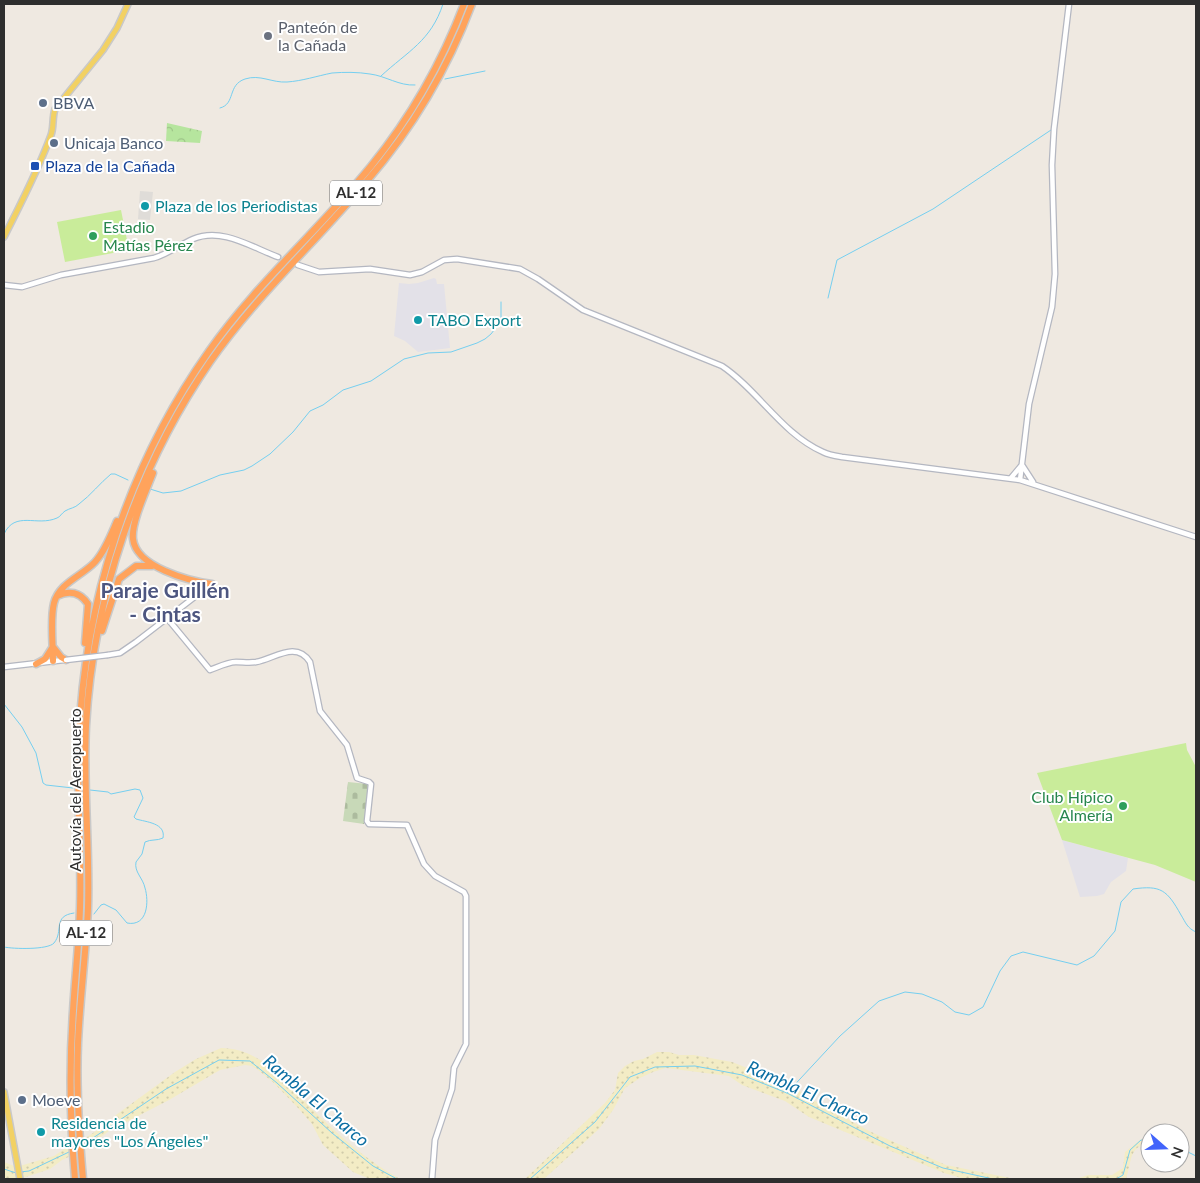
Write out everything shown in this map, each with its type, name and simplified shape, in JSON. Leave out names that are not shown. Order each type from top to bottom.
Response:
[{"type":"highway","name":"Autovía del Aeropuerto","points":[[82,1179],[80,1153],[76,1141],[70,1063],[80,909],[78,767],[83,678],[92,625],[119,527],[144,463],[180,394],[208,351],[268,277],[372,164],[404,120],[434,71],[464,4]]},
{"type":"highway","name":"Autovía del Aeropuerto","points":[[75,1179],[73,1156],[76,1141],[78,1043],[88,884],[85,777],[86,726],[92,667],[102,611],[118,552],[140,494],[170,428],[194,386],[241,320],[282,272],[351,199],[398,142],[440,74],[454,47],[472,4]]},
{"type":"highway","points":[[170,428],[145,494],[133,532],[133,540],[140,556],[156,567],[198,582],[212,584]]},
{"type":"highway","points":[[53,661],[53,610],[56,596],[68,582],[89,567],[101,554],[144,463]]},
{"type":"highway","points":[[92,667],[120,579],[136,566],[156,567]]},
{"type":"highway","points":[[198,582],[205,589]]},
{"type":"highway","points":[[56,596],[70,592],[84,598],[88,604],[83,678]]},
{"type":"highway","points":[[53,647],[60,657],[66,660]]},
{"type":"highway","points":[[36,664],[45,658],[53,647]]},
{"type":"main road","points":[[4,237],[33,180],[47,146],[52,132],[55,109],[103,50],[117,28],[128,4]]},
{"type":"main road","points":[[4,1092],[20,1179]]},
{"type":"street","points":[[1020,480],[1029,404],[1052,307],[1055,274],[1052,165],[1054,129],[1069,4]]},
{"type":"street","points":[[4,285],[22,287],[61,275],[154,258],[168,254],[194,239],[206,235],[223,235],[278,257]]},
{"type":"street","points":[[298,265],[319,272],[370,270],[410,275],[422,272],[444,260],[457,259],[520,269],[583,310],[722,366],[734,374],[786,426],[811,446],[825,454],[1010,478],[1034,483],[1196,537]]},
{"type":"street","points":[[1010,478],[1022,465]]},
{"type":"street","points":[[1022,465],[1034,483]]},
{"type":"street","points":[[4,667],[120,653],[205,589]]},
{"type":"street","points":[[168,618],[210,670],[235,662],[258,662],[289,651],[300,652],[306,656],[310,662],[320,712],[347,745],[357,778],[371,784],[367,821],[369,824],[407,825],[424,864],[434,876],[464,892],[466,896],[466,1044],[454,1068],[452,1089],[436,1140],[432,1179]]},
{"type":"shaded area","name":"Plaza de los Periodistas","points":[[140,191],[153,192],[150,220],[138,219]]},
{"type":"shaded area","points":[[434,278],[437,284],[444,284],[450,348],[418,352],[405,341],[394,336],[399,283],[418,283]]},
{"type":"shaded area","points":[[1062,840],[1128,858],[1126,871],[1111,882],[1104,894],[1080,897]]},
{"type":"green space","points":[[167,123],[202,131],[200,143],[166,141]]},
{"type":"green space","name":"Estadio Matías Pérez","points":[[121,210],[129,250],[65,262],[57,222]]},
{"type":"green space","name":"Club Hípico Almería","points":[[1186,743],[1187,750],[1196,767],[1196,882],[1155,865],[1062,840],[1037,773]]},
{"type":"green space","points":[[348,782],[368,784],[364,824],[343,821]]},
{"type":"sand","points":[[221,1048],[250,1054],[262,1061],[274,1070],[316,1113],[346,1140],[377,1165],[400,1179],[370,1179],[353,1172],[323,1145],[312,1124],[274,1083],[252,1066],[245,1065],[220,1070],[169,1100],[109,1131],[85,1149],[62,1160],[50,1169],[17,1179],[4,1178],[4,1162],[14,1166],[23,1165],[54,1156],[105,1125],[175,1072],[196,1059]]},
{"type":"sand","points":[[657,1052],[694,1055],[732,1062],[793,1086],[806,1096],[869,1131],[946,1165],[1015,1179],[965,1179],[944,1173],[809,1117],[785,1101],[742,1085],[729,1076],[666,1068],[640,1078],[625,1088],[613,1110],[599,1129],[545,1178],[525,1179],[605,1103],[615,1090],[618,1073],[625,1066]]},
{"type":"sand","points":[[1140,1140],[1140,1146],[1134,1151],[1130,1161],[1126,1179],[1076,1179],[1088,1175],[1112,1175],[1123,1168],[1125,1152]]},
{"type":"waterway","points":[[381,76],[425,36],[438,17],[443,4]]},
{"type":"waterway","points":[[445,79],[485,71]]},
{"type":"waterway","points":[[220,108],[228,103],[233,90],[239,82],[250,78],[287,82],[346,72],[376,75],[403,84],[415,85]]},
{"type":"waterway","points":[[828,298],[837,260],[933,209],[1051,130]]},
{"type":"waterway","points":[[150,489],[163,493],[181,491],[220,475],[244,470],[252,466],[270,454],[293,432],[310,411],[323,405],[343,390],[371,381],[404,359],[428,353],[451,352],[485,339],[501,321],[501,302]]},
{"type":"waterway","points":[[4,534],[9,527],[20,521],[42,521],[58,517],[76,506],[111,474],[128,480]]},
{"type":"waterway","points":[[4,704],[22,727],[36,753],[43,783],[73,788]]},
{"type":"waterway","points":[[90,790],[111,794],[135,789],[140,790],[143,798],[134,817],[158,826],[163,833],[163,838],[145,842],[142,854],[136,862],[136,869],[144,884],[147,900],[143,917],[134,923],[127,923],[116,910],[104,904],[94,914]]},
{"type":"waterway","points":[[787,1093],[840,1036],[879,1001],[905,992],[922,994],[942,1002],[955,1012],[969,1015],[983,1007],[1000,971],[1011,956],[1023,952],[1077,965],[1094,956],[1115,931],[1121,902],[1133,889],[1150,888],[1162,891],[1172,900],[1189,927],[1196,932]]},
{"type":"waterway","points":[[4,947],[30,948],[50,945],[57,938],[63,917],[74,913]]},
{"type":"waterway","name":"Rambla El Charco","points":[[84,1144],[166,1089],[219,1060],[250,1061],[332,1133],[373,1166],[397,1179]]},
{"type":"waterway","name":"Rambla El Charco","points":[[530,1179],[595,1122],[630,1077],[655,1067],[695,1066],[742,1075],[787,1093],[890,1146],[943,1168],[993,1179]]},
{"type":"waterway","name":"Rambla El Charco","points":[[1116,1179],[1123,1175],[1130,1150],[1140,1141]]},
{"type":"waterway","name":"Rambla El Charco","points":[[20,1172],[29,1171],[69,1152]]},
{"type":"waterway","name":"Rambla El Charco","points":[[1190,1153],[1196,1156]]},
{"type":"waterway","name":"Rambla El Charco","points":[[4,1169],[16,1173]]},
{"type":"place","name":"Panteón de la Cañada","points":[[268,36]]},
{"type":"place","name":"BBVA","points":[[43,103]]},
{"type":"place","name":"Unicaja Banco","points":[[54,143]]},
{"type":"place","name":"Plaza de la Cañada","points":[[35,166]]},
{"type":"place","name":"Plaza de los Periodistas","points":[[145,206]]},
{"type":"place","name":"Estadio Matías Pérez","points":[[93,236]]},
{"type":"place","name":"TABO Export","points":[[418,320]]},
{"type":"place","name":"Club Hípico Almería","points":[[1123,806]]},
{"type":"place","name":"Moeve","points":[[22,1100]]},
{"type":"place","name":"Residencia de mayores \"Los Ángeles\"","points":[[41,1132]]},
{"type":"district","name":"Paraje Guillén - Cintas","points":[[165,603]]}]
